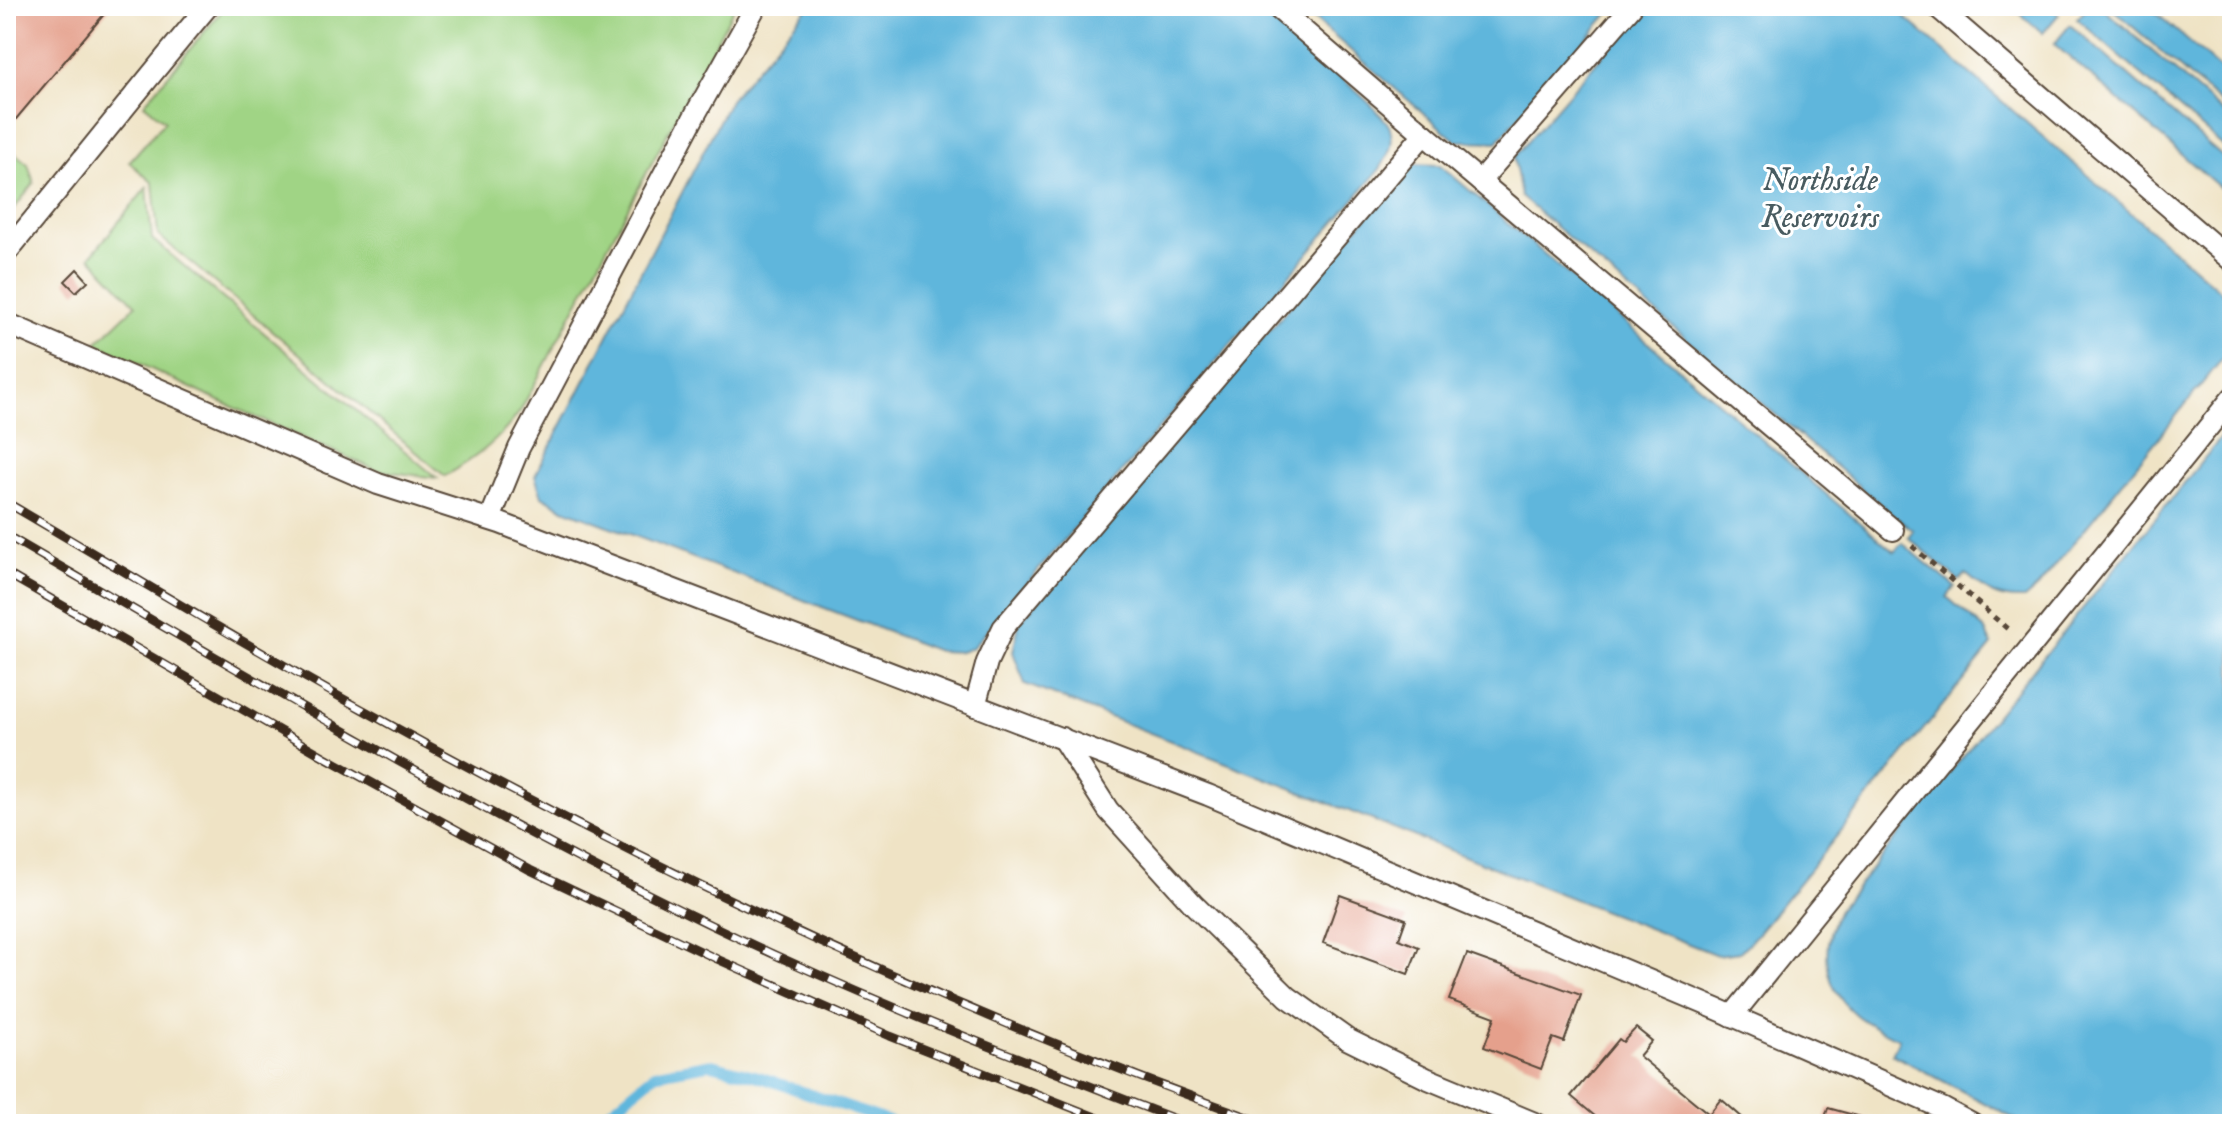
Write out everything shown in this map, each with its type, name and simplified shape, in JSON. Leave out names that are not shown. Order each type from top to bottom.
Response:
[{"type":"lane","points":[[6,253],[208,6]]},
{"type":"lane","points":[[490,519],[519,448],[756,6]]},
{"type":"lane","points":[[1275,6],[1893,530]]},
{"type":"lane","points":[[1480,181],[1632,6]]},
{"type":"lane","points":[[1936,6],[2232,261]]},
{"type":"lane","points":[[975,706],[987,662],[1003,628],[1424,134]]},
{"type":"lane","points":[[6,323],[378,484],[490,519],[1208,795],[1732,1016],[1972,1124]]},
{"type":"lane","points":[[1732,1016],[2232,398]]},
{"type":"lane","points":[[1062,738],[1108,810],[1193,904],[1288,997],[1347,1039],[1426,1078],[1537,1124]]},
{"type":"path","points":[[1893,530],[2030,648]]},
{"type":"green space","points":[[226,6],[735,6],[521,410],[487,448],[445,476],[158,235],[153,183],[129,162],[165,121],[144,104]]},
{"type":"green space","points":[[6,146],[28,164],[34,183],[6,219]]},
{"type":"green space","points":[[147,187],[152,239],[437,478],[376,470],[96,343],[136,305],[90,257]]},
{"type":"water","points":[[809,6],[1254,6],[1350,85],[1390,128],[1391,145],[1380,169],[972,648],[961,652],[938,651],[564,509],[542,496],[535,476],[730,100]]},
{"type":"water","points":[[1299,6],[1615,6],[1497,142],[1456,141]]},
{"type":"water","name":"Northside Reservoirs","points":[[1645,6],[1892,6],[2226,298],[2232,313],[2233,329],[2227,353],[2038,587],[2024,599],[1992,594],[1966,574],[1959,581],[1908,537],[1913,530],[1521,197],[1514,157]]},
{"type":"water","points":[[2011,6],[2050,6],[2059,14],[2043,33]]},
{"type":"water","points":[[2089,6],[2100,6],[2232,120],[2232,154],[2077,19]]},
{"type":"water","points":[[2109,6],[2148,6],[2232,79],[2232,113]]},
{"type":"water","points":[[2070,25],[2232,165],[2232,198],[2054,44]]},
{"type":"water","points":[[1412,164],[1440,165],[1894,552],[1902,543],[1955,587],[1947,597],[1984,629],[1992,645],[1740,952],[1717,955],[1025,684],[1013,652],[1019,623]]},
{"type":"water","points":[[2232,424],[2232,1124],[2024,1124],[1892,1054],[1899,1039],[1861,1019],[1836,992],[1828,965],[1829,936],[1840,908]]},
{"type":"building","points":[[6,6],[111,6],[6,131]]},
{"type":"building","points":[[77,269],[88,281],[76,292],[65,281]]},
{"type":"building","points":[[1340,895],[1406,919],[1399,939],[1419,947],[1408,974],[1323,943]]},
{"type":"building","points":[[1467,954],[1581,995],[1564,1042],[1553,1038],[1541,1069],[1484,1047],[1495,1017],[1449,1000]]},
{"type":"building","points":[[1636,1028],[1652,1041],[1639,1056],[1709,1114],[1721,1099],[1745,1120],[1742,1124],[1654,1124],[1647,1119],[1643,1124],[1609,1124],[1603,1123],[1571,1096],[1619,1039],[1623,1042]]},
{"type":"building","points":[[1828,1108],[1883,1123],[1883,1124],[1823,1124]]},
{"type":"waterway","points":[[2222,6],[2232,14]]},
{"type":"waterway","points":[[595,1124],[655,1074],[710,1064],[760,1077],[896,1124]]},
{"type":"railway","points":[[6,502],[367,712],[697,884],[809,937],[1036,1036],[1267,1124]]},
{"type":"railway","points":[[6,535],[366,743],[641,890],[734,936],[902,1011],[1188,1124]]},
{"type":"railway","points":[[6,573],[325,757],[530,870],[717,959],[890,1036],[1113,1124]]}]
